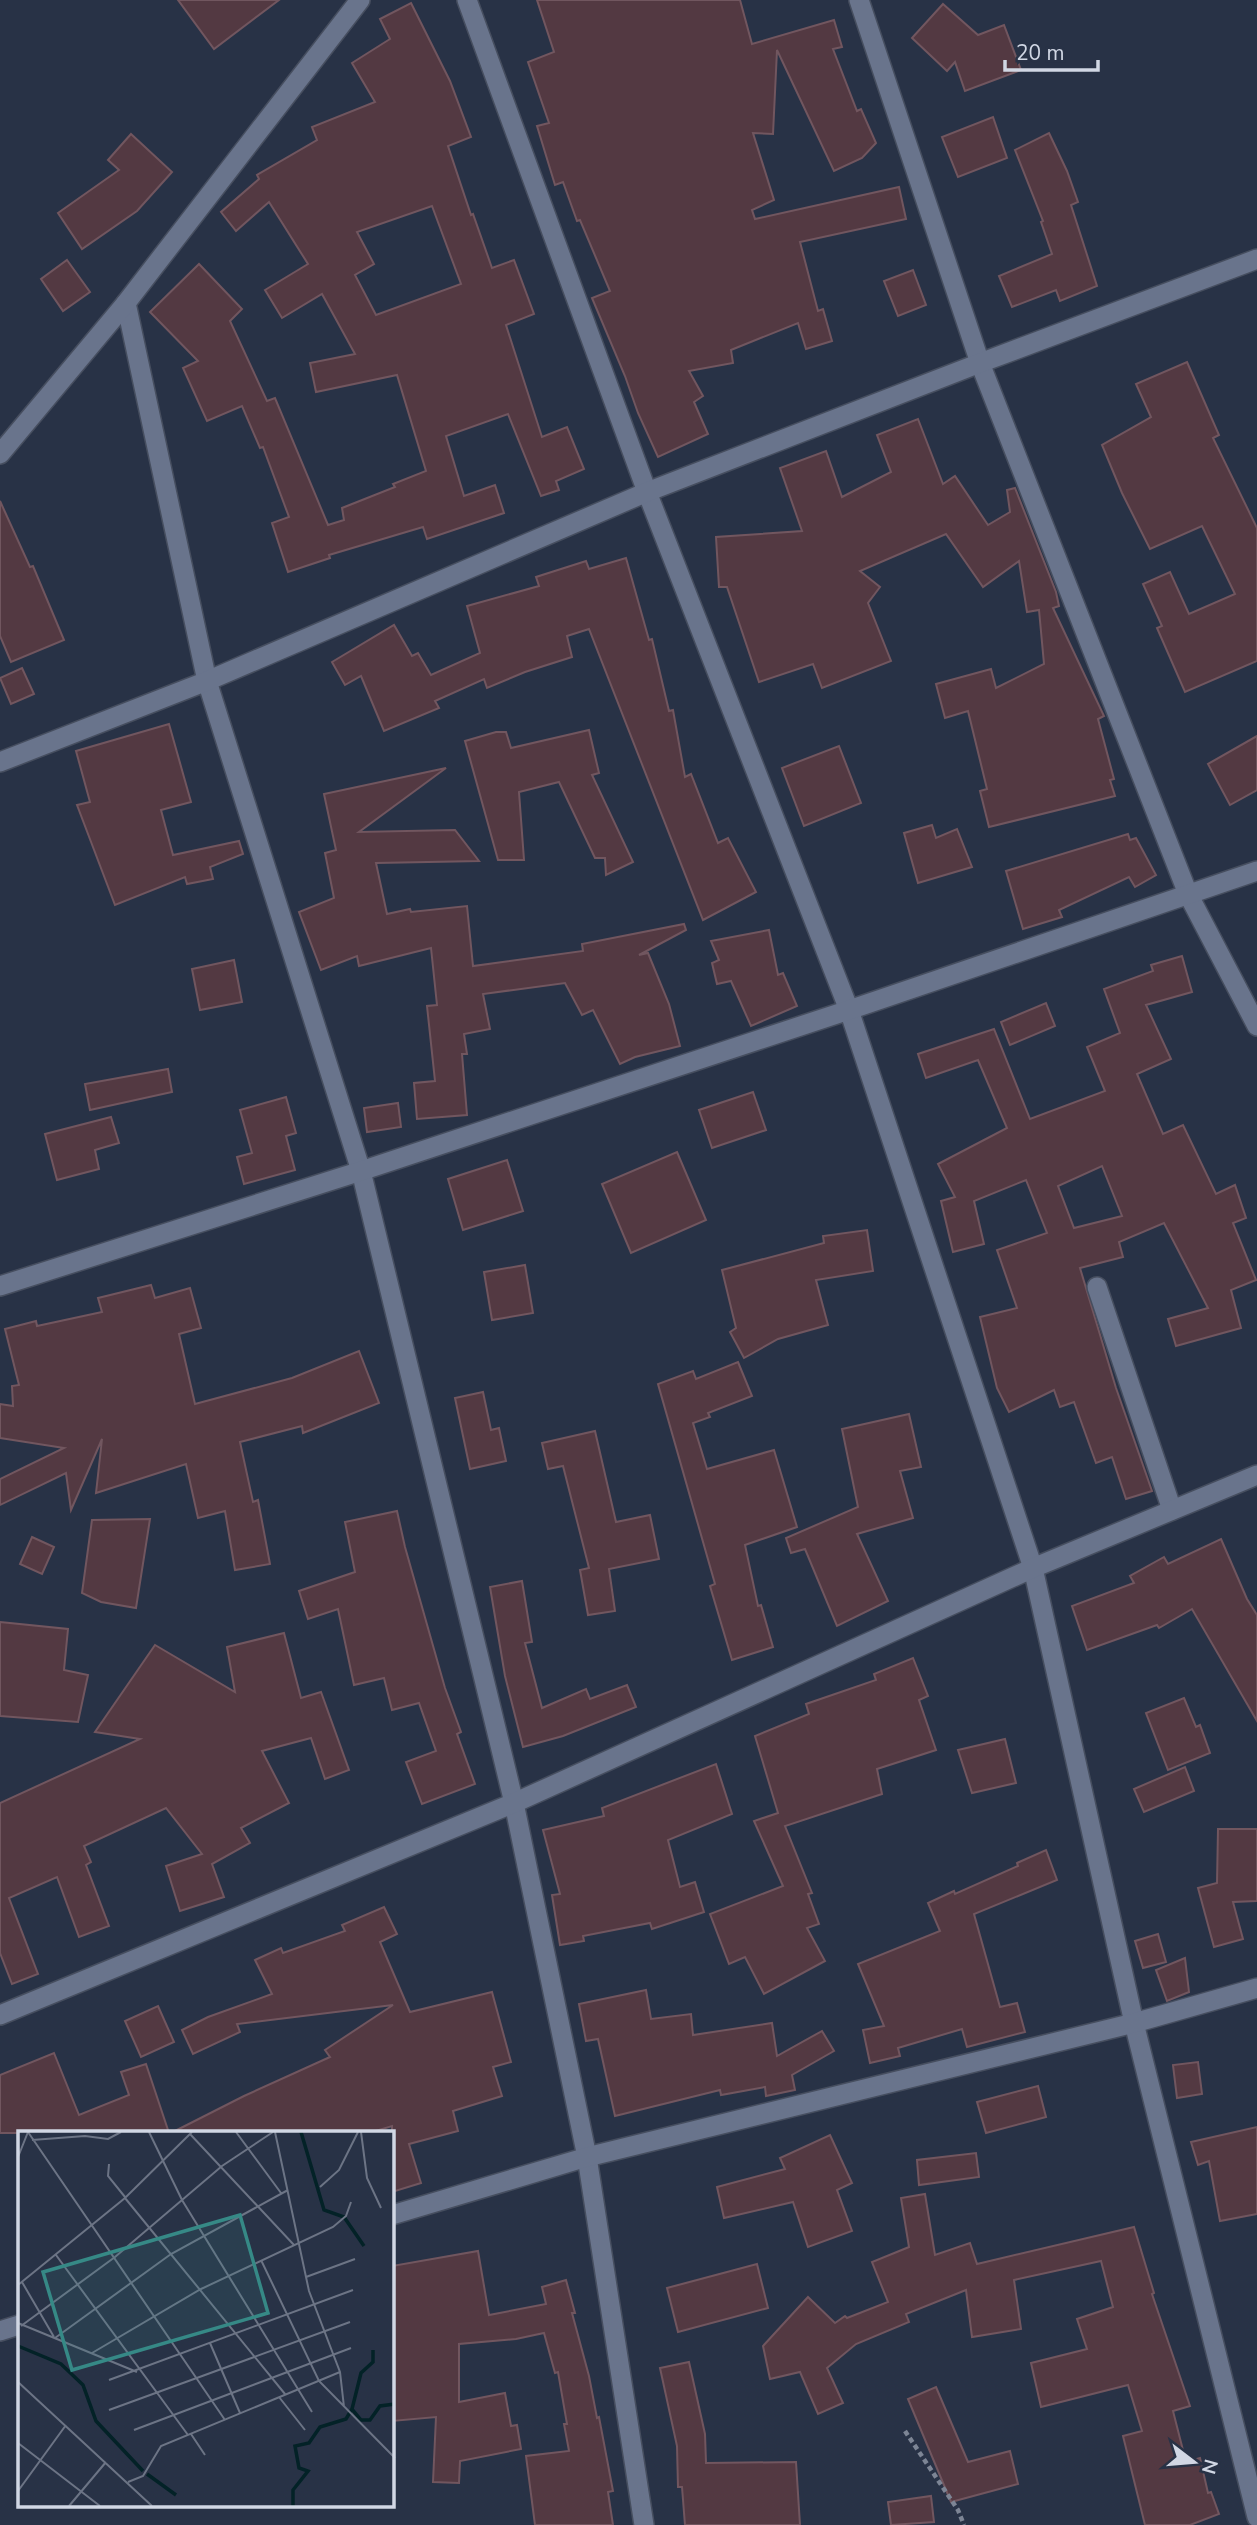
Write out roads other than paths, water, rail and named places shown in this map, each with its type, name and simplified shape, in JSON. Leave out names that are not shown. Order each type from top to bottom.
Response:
[{"type":"street","points":[[0,454],[126,303],[360,0]]},
{"type":"street","points":[[467,0],[647,492],[849,1010],[1033,1568],[1133,2023],[1257,2518]]},
{"type":"street","points":[[859,0],[979,363],[1188,894],[1257,1026]]},
{"type":"street","points":[[0,762],[207,681],[647,492],[1257,259]]},
{"type":"street","points":[[126,303],[207,681],[361,1171],[514,1803],[587,2157],[643,2525]]},
{"type":"street","points":[[0,1286],[361,1171],[849,1010],[1257,871]]},
{"type":"street","points":[[1097,1287],[1172,1510]]},
{"type":"street","points":[[0,2015],[514,1803],[1033,1568],[1257,1475]]},
{"type":"street","points":[[394,2214],[587,2157],[1133,2023],[1257,1988]]},
{"type":"street","points":[[0,2330],[18,2325]]}]
